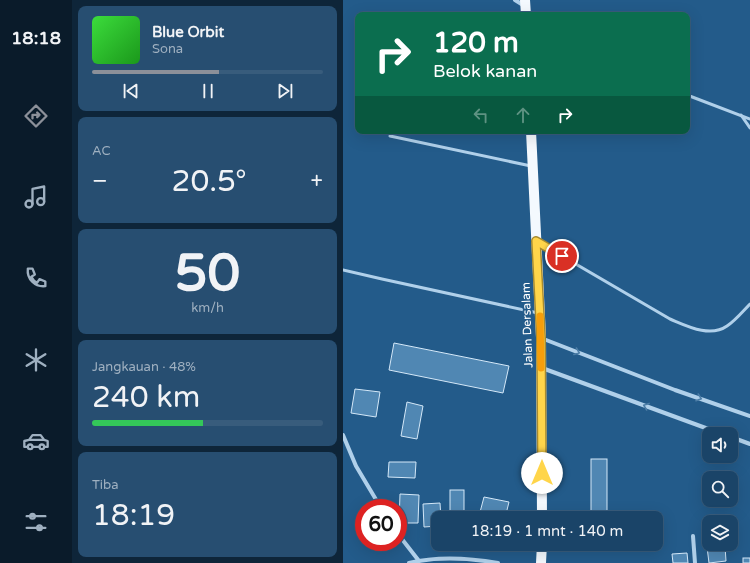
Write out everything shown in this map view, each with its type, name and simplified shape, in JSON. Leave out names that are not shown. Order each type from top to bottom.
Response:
[{"type":"main road","name":"Jalan Dersalam","points":[[531,134],[541,338],[542,511]]},
{"type":"main road","points":[[541,563],[542,551]]},
{"type":"street","points":[[515,0],[525,7]]},
{"type":"street","points":[[541,338],[675,390],[750,416]]},
{"type":"street","points":[[541,368],[703,427]]},
{"type":"street","points":[[343,435],[356,466],[376,499]]},
{"type":"street","points":[[738,440],[750,444]]},
{"type":"street","points":[[693,536],[695,563]]},
{"type":"street","points":[[407,546],[419,561]]},
{"type":"street","points":[[409,563],[451,558],[498,563]]},
{"type":"lane","points":[[690,96],[750,119]]},
{"type":"lane","points":[[741,115],[750,128]]},
{"type":"lane","points":[[390,136],[533,167]]},
{"type":"lane","points":[[536,241],[670,318],[693,328],[708,331],[721,329],[727,326],[750,304]]},
{"type":"lane","points":[[343,270],[382,280],[540,313]]},
{"type":"building","points":[[394,343],[509,366],[503,393],[389,370]]},
{"type":"building","points":[[355,389],[380,392],[376,417],[351,413]]},
{"type":"building","points":[[407,402],[423,406],[417,439],[401,436]]},
{"type":"building","points":[[591,459],[607,459],[607,511],[591,511]]},
{"type":"building","points":[[389,462],[416,462],[415,478],[388,477]]},
{"type":"building","points":[[450,490],[464,490],[464,511],[450,511]]},
{"type":"building","points":[[400,494],[419,495],[418,523],[407,523],[407,499],[400,499]]},
{"type":"building","points":[[484,497],[509,502],[507,511],[480,511]]},
{"type":"building","points":[[440,503],[441,511],[431,511],[431,526],[424,527],[423,504]]},
{"type":"building","points":[[708,551],[725,551],[726,561],[709,563]]},
{"type":"building","points":[[687,553],[688,563],[673,563],[672,554]]},
{"type":"building","points":[[743,558],[750,558],[750,563],[743,563]]},
{"type":"slow traffic","points":[[540,316],[541,368]]},
{"type":"route","points":[[542,473],[541,338],[536,241],[562,256]]}]
